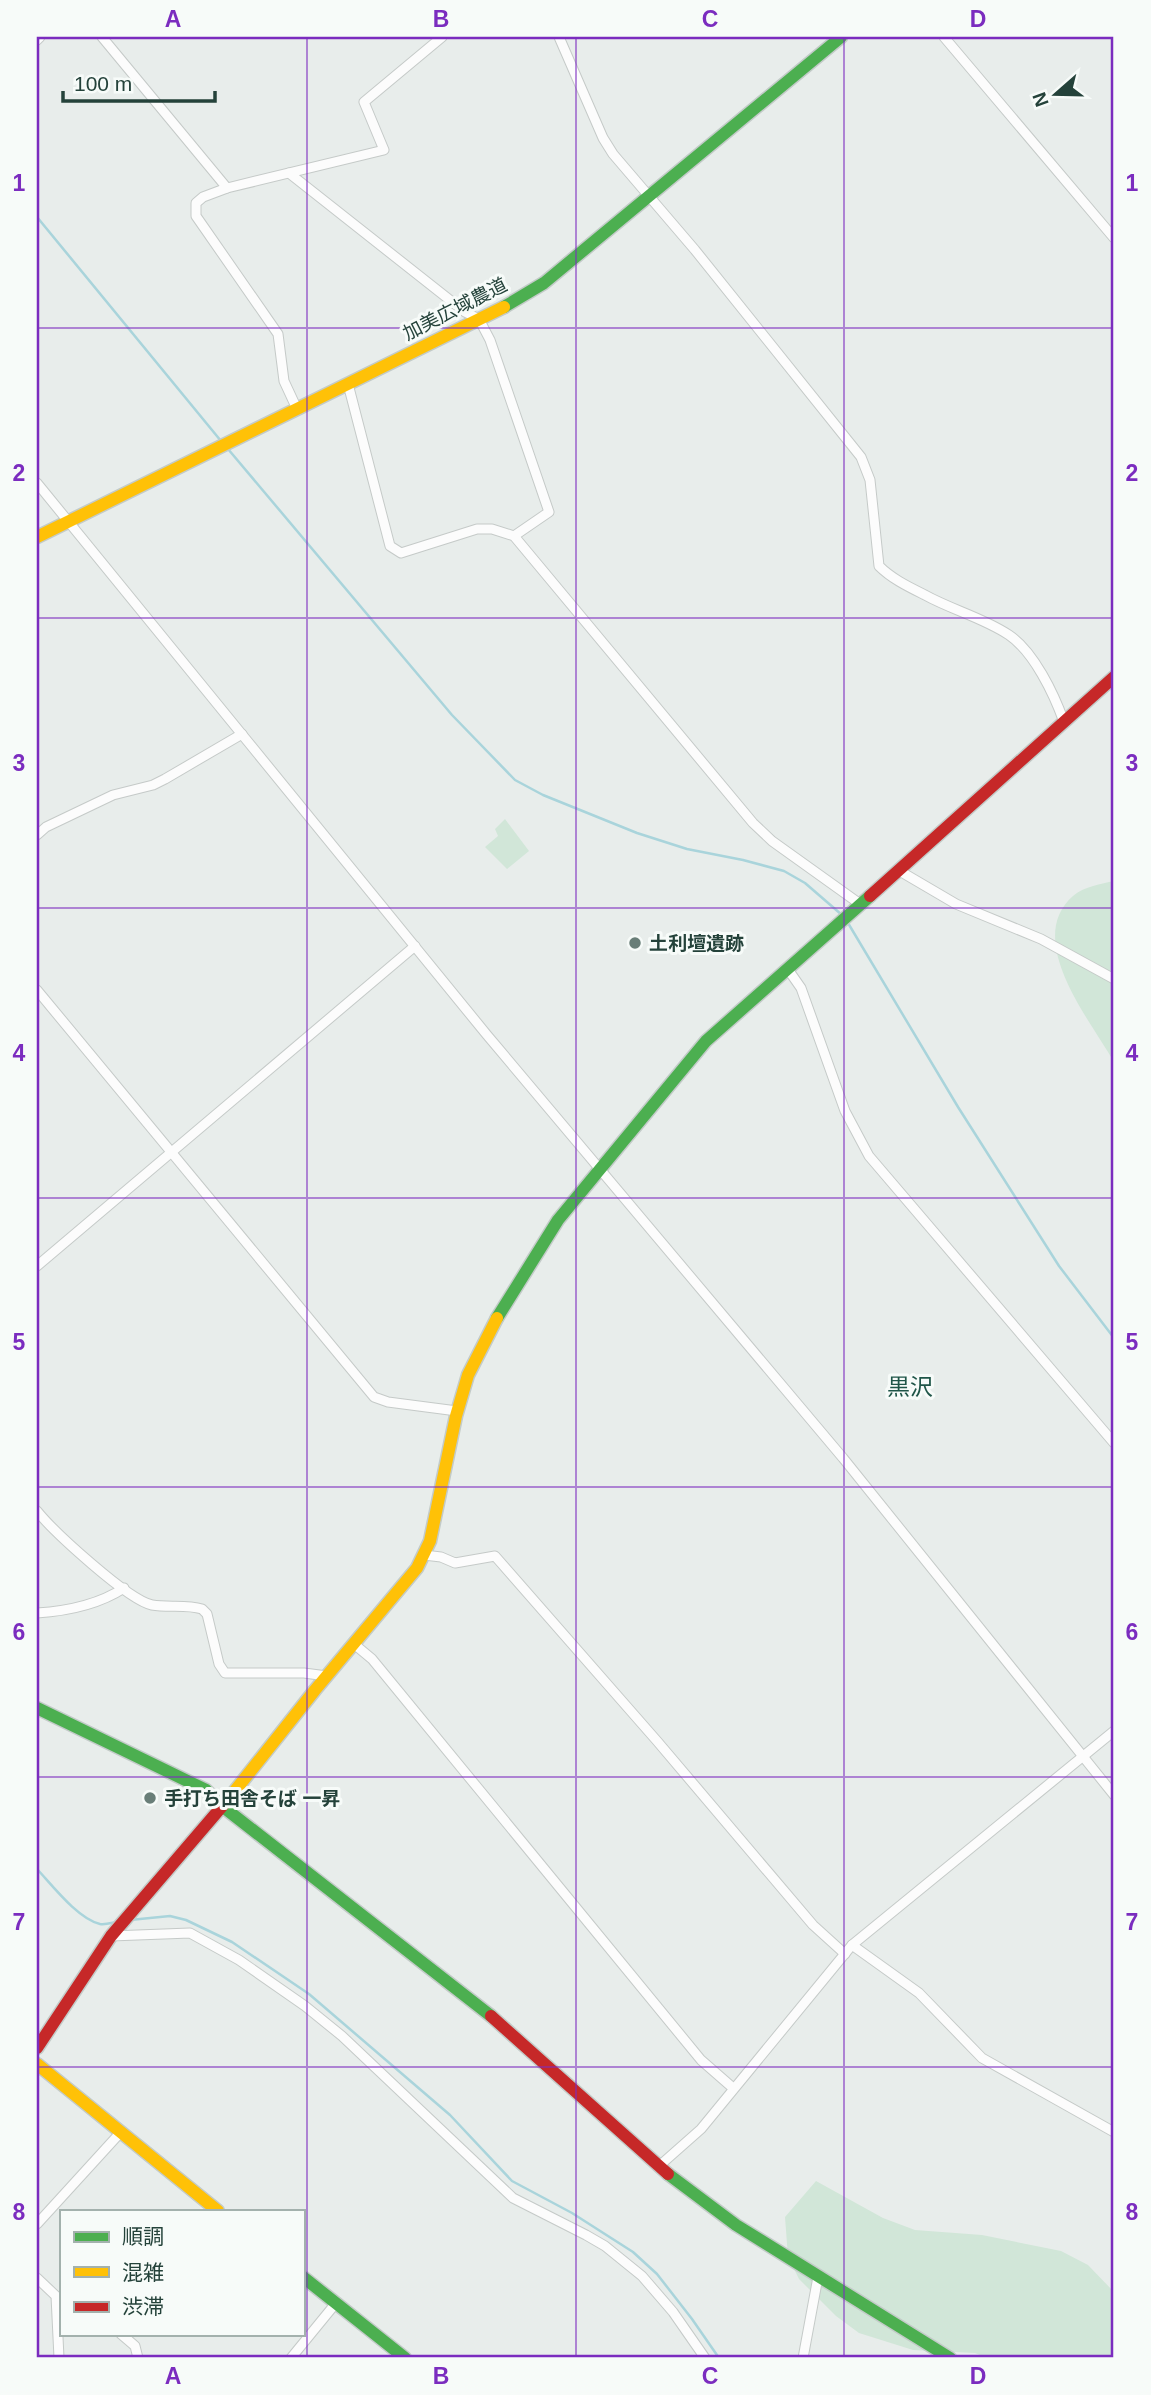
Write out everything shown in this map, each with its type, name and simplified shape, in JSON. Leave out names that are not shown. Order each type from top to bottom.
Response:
[{"type":"street","points":[[102,37],[227,188]]},
{"type":"street","points":[[297,409],[284,381],[278,334],[196,216],[196,203],[227,188],[384,150],[364,102],[442,37]]},
{"type":"street","points":[[559,37],[603,138],[613,154],[695,250],[861,457],[870,480],[880,566],[907,586],[1001,630],[1018,642],[1052,691],[1064,722]]},
{"type":"street","name":"加美広域農道","points":[[37,537],[479,319],[544,283],[841,37]]},
{"type":"street","points":[[944,37],[1114,238]]},
{"type":"street","points":[[289,173],[465,312],[479,319],[490,340],[549,512],[514,536]]},
{"type":"street","points":[[348,384],[393,550],[401,553],[477,529],[492,529],[514,536],[753,822],[772,841],[857,908]]},
{"type":"street","points":[[37,483],[415,946],[843,1458],[1114,1795]]},
{"type":"street","points":[[37,2048],[114,1932],[222,1806],[408,1580],[424,1555],[430,1541],[457,1411],[473,1364],[519,1277],[558,1220],[706,1041],[1114,677]]},
{"type":"street","points":[[37,835],[46,827],[113,795],[153,785],[242,734]]},
{"type":"street","points":[[898,870],[956,904],[1041,939],[1114,979]]},
{"type":"street","points":[[37,1266],[415,946]]},
{"type":"street","points":[[787,968],[801,988],[845,1111],[869,1156],[1114,1443]]},
{"type":"street","points":[[37,990],[374,1396],[388,1402],[457,1411]]},
{"type":"street","points":[[37,1511],[72,1547],[138,1599],[152,1605],[202,1609],[207,1614],[219,1664],[225,1673],[327,1676]]},
{"type":"street","points":[[424,1555],[441,1557],[455,1563],[495,1556],[813,1925],[845,1954]]},
{"type":"street","points":[[37,1613],[78,1608],[108,1598],[124,1588]]},
{"type":"street","points":[[354,1644],[372,1659],[474,1781],[701,2060],[733,2088]]},
{"type":"street","points":[[37,1708],[206,1790],[222,1806],[494,2018],[658,2167],[736,2225],[950,2358]]},
{"type":"street","points":[[658,2167],[701,2129],[852,1945],[1114,1731]]},
{"type":"street","points":[[114,1932],[190,1933],[239,1960],[283,1991],[342,2036],[513,2198],[596,2240],[642,2276],[673,2312],[705,2358]]},
{"type":"street","points":[[852,1945],[919,1993],[982,2058],[1114,2132]]},
{"type":"street","points":[[37,2064],[217,2210]]},
{"type":"street","points":[[37,2224],[120,2133]]},
{"type":"street","points":[[803,2358],[818,2277]]},
{"type":"street","points":[[37,2278],[56,2296],[59,2358]]},
{"type":"street","points":[[304,2278],[405,2358]]},
{"type":"street","points":[[291,2358],[336,2303]]},
{"type":"street","points":[[123,2336],[135,2346],[138,2358]]},
{"type":"green space","points":[[505,819],[529,851],[507,869],[485,847],[498,836],[495,829]]},
{"type":"green space","points":[[1114,881],[1114,1062],[1066,980],[1058,957],[1055,935],[1059,914],[1073,896],[1088,888]]},
{"type":"green space","points":[[816,2181],[883,2218],[915,2230],[982,2235],[1061,2251],[1088,2265],[1114,2292],[1114,2358],[987,2358],[975,2353],[913,2350],[859,2333],[836,2316],[799,2279],[788,2257],[785,2217]]},
{"type":"waterway","points":[[37,217],[221,441]]},
{"type":"waterway","points":[[228,449],[452,715],[515,780],[543,795],[637,833],[687,849],[784,871],[805,883],[842,915]]},
{"type":"waterway","points":[[848,923],[958,1107],[1059,1266],[1114,1338]]},
{"type":"waterway","points":[[37,1869],[83,1916],[100,1924],[116,1922]]},
{"type":"waterway","points":[[130,1920],[170,1916],[186,1920],[232,1942],[309,1994],[450,2115],[512,2181],[572,2213],[633,2252],[657,2274],[719,2358]]},
{"type":"traffic: fast","points":[[504,307],[544,283],[841,37]]},
{"type":"traffic: fast","points":[[497,1318],[558,1220],[706,1041],[870,896]]},
{"type":"traffic: fast","points":[[37,1708],[206,1790],[222,1806],[491,2016]]},
{"type":"traffic: fast","points":[[668,2174],[736,2225],[950,2358]]},
{"type":"traffic: fast","points":[[304,2278],[405,2358]]},
{"type":"traffic: slow","points":[[37,537],[504,307]]},
{"type":"traffic: slow","points":[[230,1797],[417,1568],[430,1541],[456,1416],[468,1375],[497,1318]]},
{"type":"traffic: slow","points":[[37,2064],[217,2210]]},
{"type":"traffic: jam","points":[[870,896],[1114,677]]},
{"type":"traffic: jam","points":[[37,2048],[111,1936],[230,1797]]},
{"type":"traffic: jam","points":[[491,2016],[668,2174]]},
{"type":"place","name":"土利壇遺跡","points":[[635,943]]},
{"type":"place","name":"手打ち田舎そば 一昇","points":[[150,1798]]},
{"type":"district","name":"黒沢","points":[[910,1387]]}]
